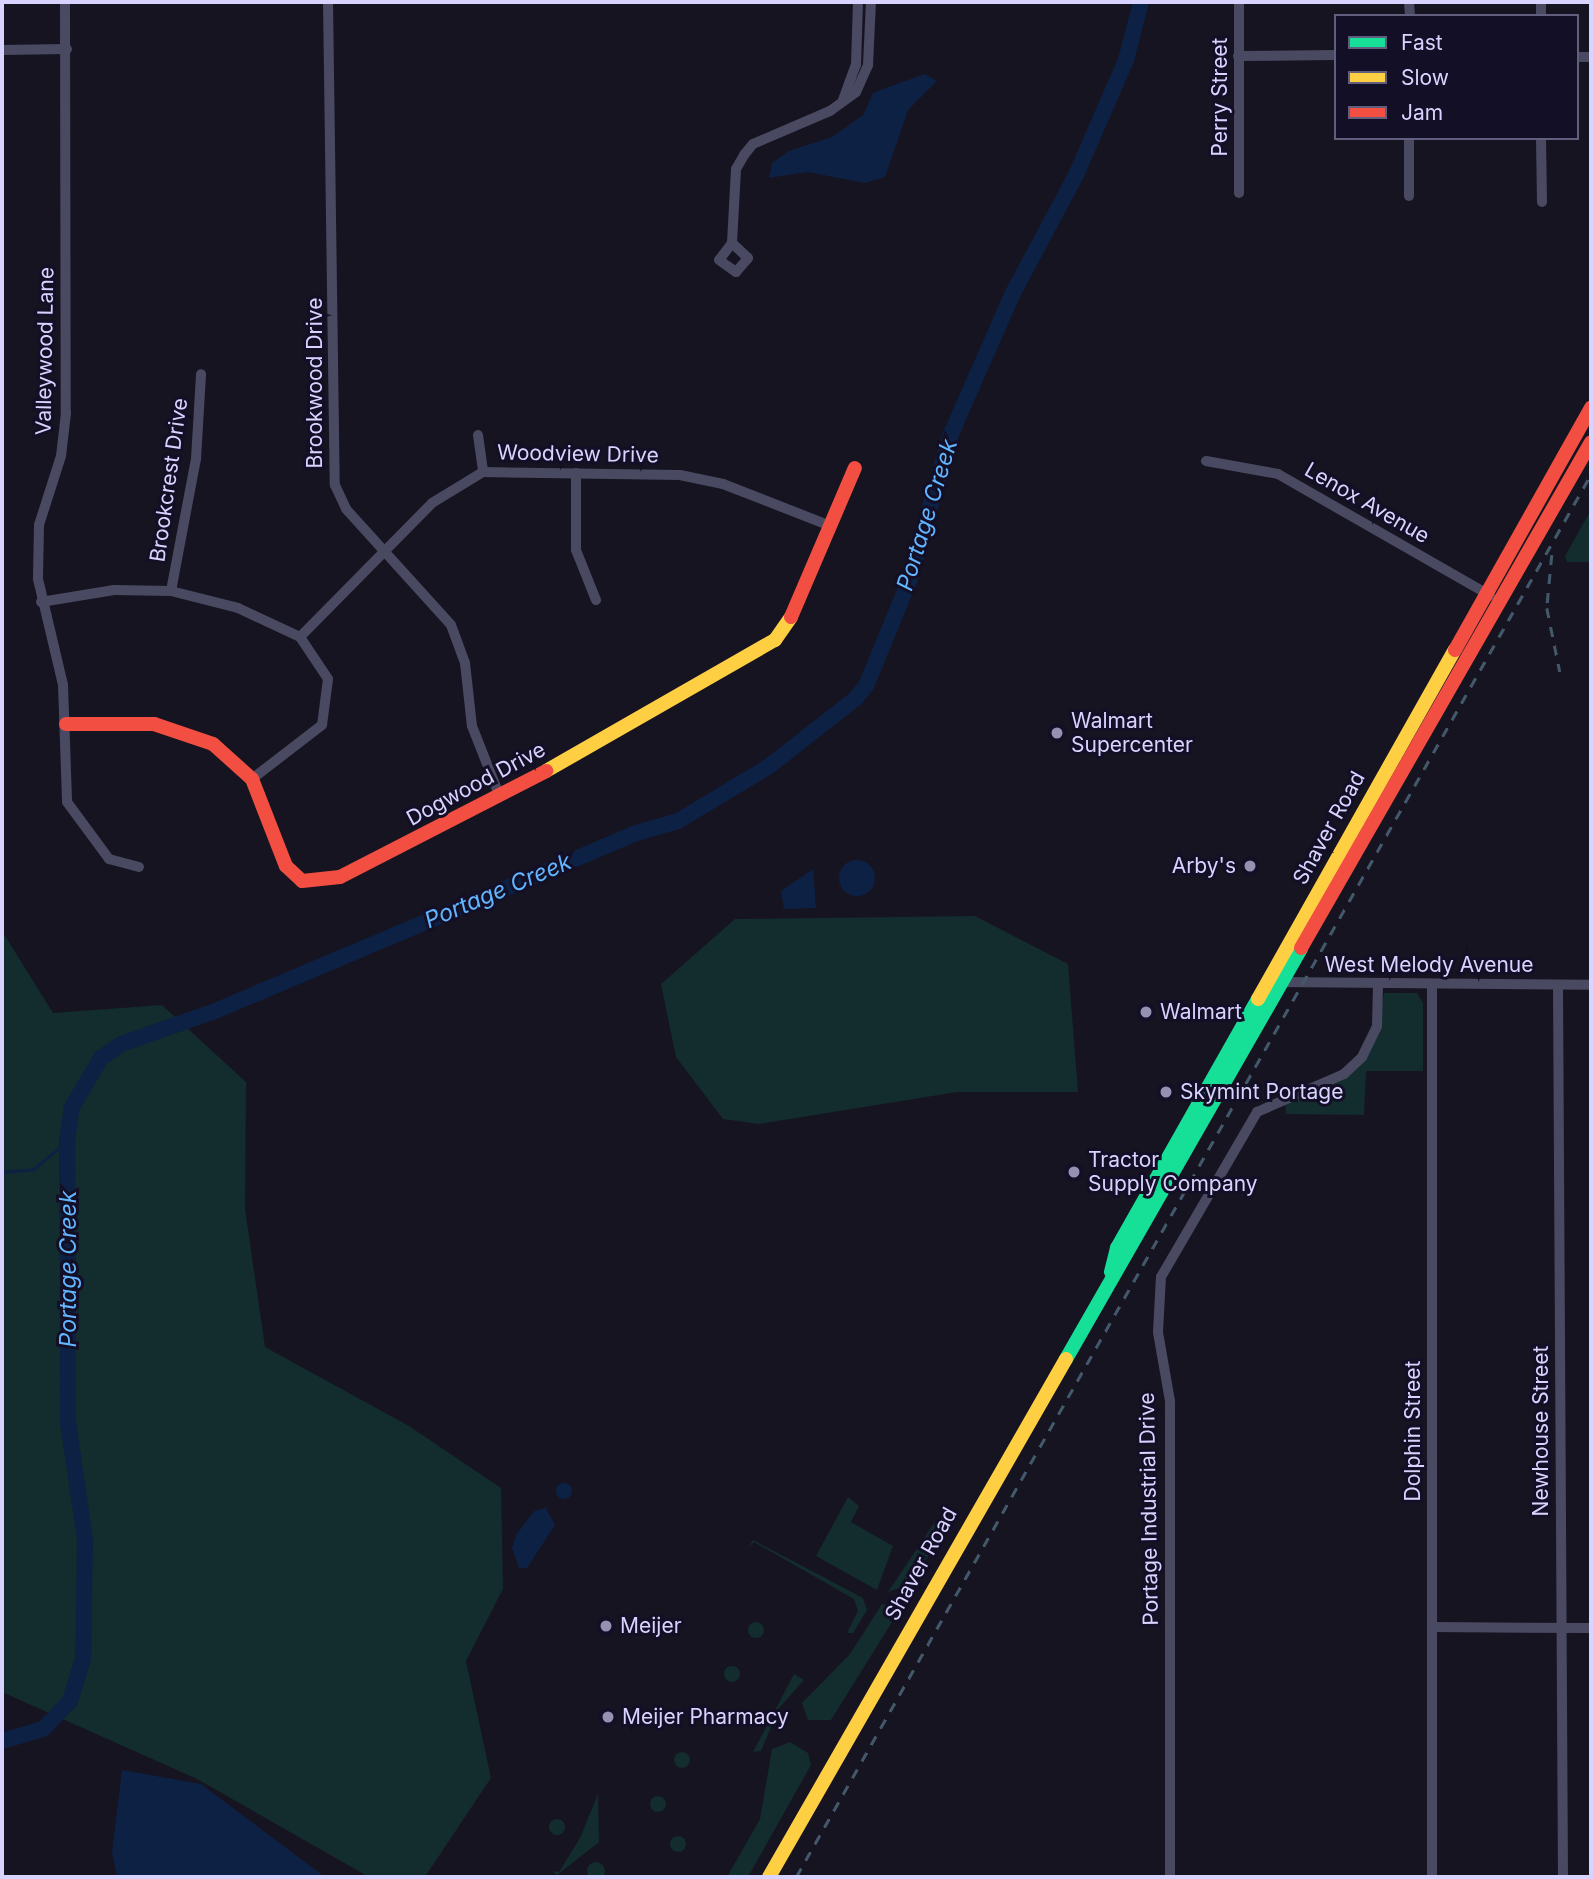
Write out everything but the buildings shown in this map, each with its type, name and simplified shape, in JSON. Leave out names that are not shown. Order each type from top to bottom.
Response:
[{"type":"main road","name":"Shaver Road","points":[[769,1877],[1111,1272],[1118,1248],[1266,982],[1591,408]]},
{"type":"main road","name":"Shaver Road","points":[[1111,1272],[1132,1252],[1591,442]]},
{"type":"main road","name":"Dogwood Drive","points":[[66,724],[186,730],[225,753],[252,779],[286,866],[314,883],[350,873],[500,797],[775,640],[794,612],[828,525],[855,468]]},
{"type":"street","name":"Valleywood Lane","points":[[65,2],[66,413],[61,456],[39,526],[41,602],[66,724],[71,810],[109,859],[139,867]]},
{"type":"street","name":"Brookwood Drive","points":[[328,2],[333,473],[346,509],[381,551],[452,625],[465,663],[472,726],[500,797]]},
{"type":"street","points":[[842,102],[858,40],[858,2]]},
{"type":"street","points":[[732,243],[736,169],[752,144],[842,102],[864,79],[871,41],[871,2]]},
{"type":"street","name":"Perry Street","points":[[1239,2],[1239,193]]},
{"type":"street","points":[[858,40],[871,41]]},
{"type":"street","points":[[2,50],[67,49]]},
{"type":"street","points":[[1238,56],[1334,55]]},
{"type":"street","points":[[1409,140],[1409,196]]},
{"type":"street","points":[[1541,140],[1542,202]]},
{"type":"street","name":"Brookcrest Drive","points":[[171,591],[196,459],[201,374]]},
{"type":"street","points":[[478,435],[483,472]]},
{"type":"street","name":"Lenox Avenue","points":[[1206,461],[1278,474],[1501,602]]},
{"type":"street","name":"Woodview Drive","points":[[300,637],[381,551],[438,498],[483,472],[576,472],[699,478],[828,525]]},
{"type":"street","points":[[576,472],[576,550],[596,600]]},
{"type":"street","points":[[41,602],[114,590],[171,591],[239,608],[300,637],[328,679],[322,725],[252,779]]},
{"type":"street","name":"West Melody Avenue","points":[[1266,982],[1432,986],[1591,985]]},
{"type":"street","name":"Portage Industrial Drive","points":[[1170,1877],[1170,1401],[1158,1332],[1161,1277],[1257,1112],[1344,1074],[1362,1057],[1377,1026],[1378,985]]},
{"type":"street","name":"Newhouse Street","points":[[1559,985],[1563,1877]]},
{"type":"street","name":"Dolphin Street","points":[[1432,986],[1432,1877]]},
{"type":"street","points":[[1432,1627],[1591,1628]]},
{"type":"green space","points":[[1591,510],[1591,562],[1567,562],[1565,556]]},
{"type":"green space","points":[[975,916],[1068,964],[1078,1092],[957,1092],[759,1124],[723,1119],[676,1057],[661,984],[735,919]]},
{"type":"green space","points":[[2,931],[53,1013],[162,1005],[246,1082],[245,1209],[265,1347],[409,1426],[501,1488],[503,1589],[466,1661],[491,1778],[425,1877],[369,1877],[197,1779],[2,1692]]},
{"type":"green space","points":[[1384,993],[1417,993],[1423,1003],[1423,1071],[1366,1071],[1364,1115],[1286,1114],[1285,1101],[1358,1067],[1376,1039]]},
{"type":"green space","points":[[848,1497],[859,1506],[851,1522],[893,1546],[877,1590],[816,1556]]},
{"type":"green space","points":[[934,1523],[947,1526],[938,1542],[909,1585],[888,1592]]},
{"type":"green space","points":[[753,1540],[863,1598],[867,1610],[853,1633],[847,1633],[858,1611],[854,1599],[754,1542],[748,1548]]},
{"type":"green space","points":[[882,1604],[902,1606],[831,1720],[808,1720],[802,1703],[850,1654]]},
{"type":"green space","points":[[753,1622],[759,1622],[764,1630],[762,1636],[753,1638],[748,1633],[748,1627]]},
{"type":"green space","points":[[729,1666],[735,1666],[740,1674],[738,1680],[729,1682],[724,1677],[724,1671]]},
{"type":"green space","points":[[794,1674],[804,1680],[779,1708],[761,1751],[753,1752]]},
{"type":"green space","points":[[790,1742],[808,1753],[811,1765],[748,1877],[727,1877],[760,1819],[772,1749]]},
{"type":"green space","points":[[679,1752],[685,1752],[690,1760],[688,1766],[679,1768],[674,1763],[674,1757]]},
{"type":"green space","points":[[598,1794],[599,1842],[557,1875],[552,1871],[559,1872],[580,1838]]},
{"type":"green space","points":[[655,1796],[661,1796],[666,1804],[664,1810],[655,1812],[650,1807],[650,1801]]},
{"type":"green space","points":[[554,1819],[560,1819],[565,1827],[563,1833],[554,1835],[549,1830],[549,1824]]},
{"type":"green space","points":[[675,1836],[681,1836],[686,1844],[684,1850],[675,1852],[670,1847],[670,1841]]},
{"type":"green space","points":[[596,1862],[602,1865],[605,1871],[602,1877],[596,1880],[590,1877],[587,1871],[590,1865]]},
{"type":"water","points":[[924,74],[937,81],[908,110],[885,177],[865,183],[807,172],[769,178],[772,163],[789,151],[832,137],[863,115],[873,93]]},
{"type":"water","points":[[857,860],[870,865],[875,878],[870,891],[857,896],[844,891],[839,878],[844,865]]},
{"type":"water","points":[[813,869],[816,908],[784,909],[781,891]]},
{"type":"water","points":[[564,1483],[570,1485],[570,1497],[564,1499],[558,1497],[556,1491],[558,1485]]},
{"type":"water","points":[[546,1508],[555,1525],[527,1568],[519,1568],[512,1548],[516,1535],[534,1511]]},
{"type":"water","points":[[122,1770],[201,1784],[325,1877],[117,1877],[112,1852]]},
{"type":"waterway","name":"Portage Creek","points":[[2,1741],[43,1729],[70,1701],[83,1659],[85,1539],[68,1422],[67,1141],[72,1107],[101,1058],[121,1044],[215,1011],[633,834],[678,821],[768,767],[855,699],[866,686],[909,581],[951,434],[1013,293],[1076,175],[1126,60],[1141,2]]},
{"type":"waterway","points":[[2,1172],[34,1169],[67,1141]]},
{"type":"railway","points":[[796,1877],[1591,474]]},
{"type":"railway","points":[[1552,555],[1547,608],[1560,672]]},
{"type":"traffic: fast","points":[[1066,1359],[1301,948]]},
{"type":"traffic: fast","points":[[1111,1272],[1117,1248],[1258,999]]},
{"type":"traffic: slow","points":[[546,771],[775,640],[791,617]]},
{"type":"traffic: slow","points":[[1258,999],[1455,650]]},
{"type":"traffic: slow","points":[[769,1877],[1066,1359]]},
{"type":"traffic: jam","points":[[1455,650],[1591,408]]},
{"type":"traffic: jam","points":[[1301,948],[1591,442]]},
{"type":"traffic: jam","points":[[791,617],[855,468]]},
{"type":"traffic: jam","points":[[66,724],[154,724],[213,744],[252,779],[286,866],[302,881],[340,877],[546,771]]},
{"type":"place","name":"Walmart Supercenter","points":[[1057,733]]},
{"type":"place","name":"Arby's","points":[[1250,866]]},
{"type":"place","name":"Walmart","points":[[1146,1012]]},
{"type":"place","name":"Skymint Portage","points":[[1166,1092]]},
{"type":"place","name":"Tractor Supply Company","points":[[1074,1172]]},
{"type":"place","name":"Meijer","points":[[606,1626]]},
{"type":"place","name":"Meijer Pharmacy","points":[[608,1717]]}]
